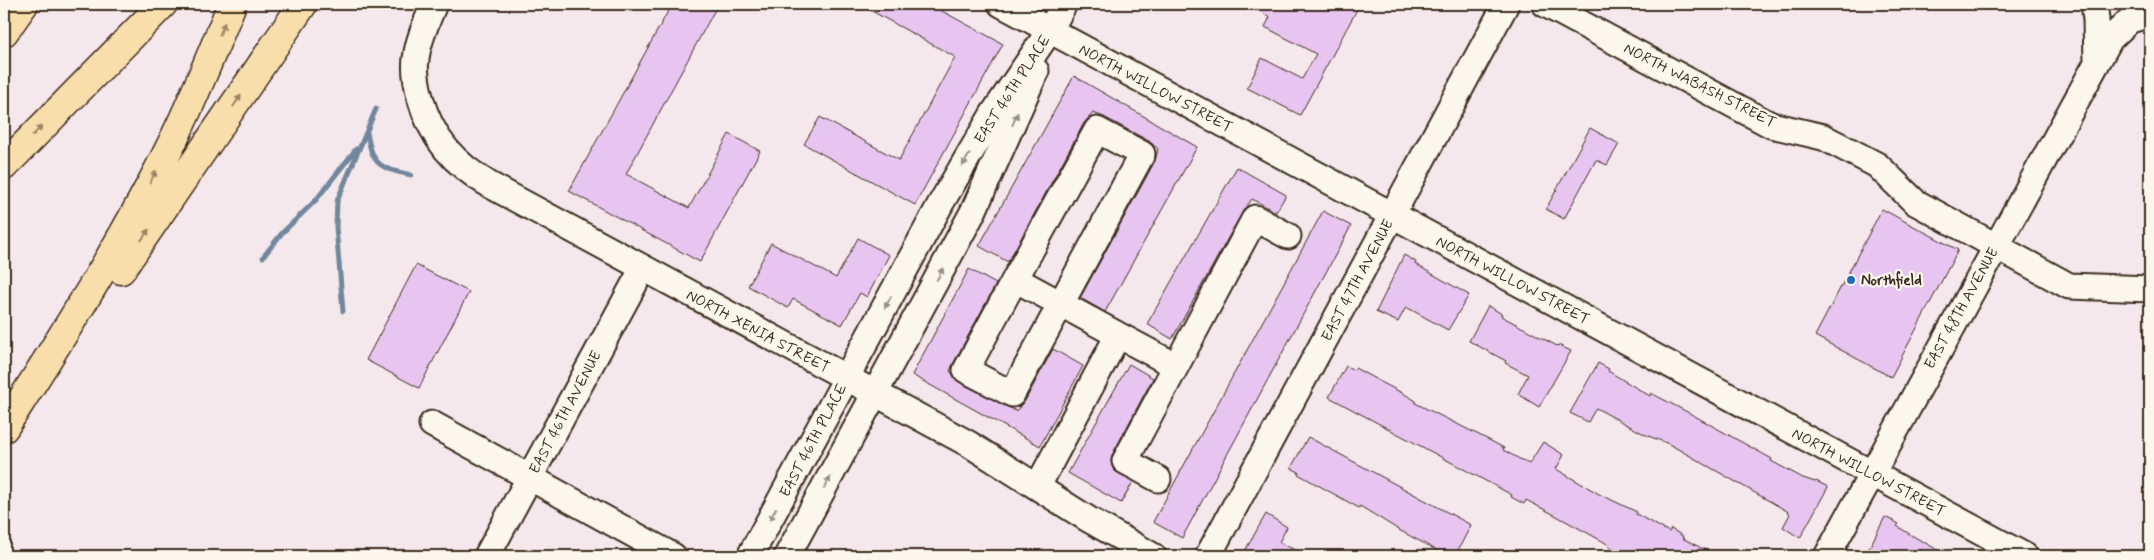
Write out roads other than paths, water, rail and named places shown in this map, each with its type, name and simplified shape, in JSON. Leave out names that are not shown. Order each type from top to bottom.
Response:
[{"type":"highway","points":[[4,32],[24,4]]},
{"type":"highway","points":[[4,166],[163,4]]},
{"type":"highway","points":[[4,428],[41,370],[135,212],[175,136],[232,4]]},
{"type":"highway","points":[[41,370],[121,270],[303,4]]},
{"type":"street","name":"NORTH XENIA STREET","points":[[434,4],[420,41],[416,64],[418,90],[429,123],[444,149],[477,178],[969,444],[1104,529],[1153,556]]},
{"type":"street","name":"NORTH WILLOW STREET","points":[[1001,4],[2025,556]]},
{"type":"street","points":[[1050,30],[1064,4]]},
{"type":"street","name":"EAST 47TH AVENUE","points":[[1208,556],[1506,4]]},
{"type":"street","name":"NORTH WABASH STREET","points":[[1545,4],[1771,125],[1823,137],[1876,165],[1915,202],[2069,286],[2150,289]]},
{"type":"street","points":[[2094,4],[2097,61]]},
{"type":"street","name":"EAST 48TH AVENUE","points":[[1827,556],[2097,61],[2110,39],[2120,27],[2143,13]]},
{"type":"street","name":"EAST 46TH PLACE","points":[[750,556],[941,203],[993,114],[1050,30]]},
{"type":"street","name":"EAST 46TH PLACE","points":[[787,556],[973,212],[1037,68],[1050,30]]},
{"type":"street","points":[[1097,130],[1142,154],[1012,394],[966,370],[1015,279],[1097,130]]},
{"type":"street","points":[[1158,478],[1125,462],[1255,218],[1288,236]]},
{"type":"street","name":"EAST 46TH AVENUE","points":[[486,556],[643,268]]},
{"type":"street","points":[[1015,279],[1176,366]]},
{"type":"street","points":[[1038,486],[1118,335]]},
{"type":"street","points":[[432,424],[673,556]]},
{"type":"waterway","points":[[343,311],[336,227],[337,201],[376,109]]},
{"type":"waterway","points":[[367,132],[372,152],[379,164],[411,175]]},
{"type":"waterway","points":[[263,257],[282,233],[316,200],[356,149]]},
{"type":"place","name":"Northfield","points":[[1851,280]]}]
